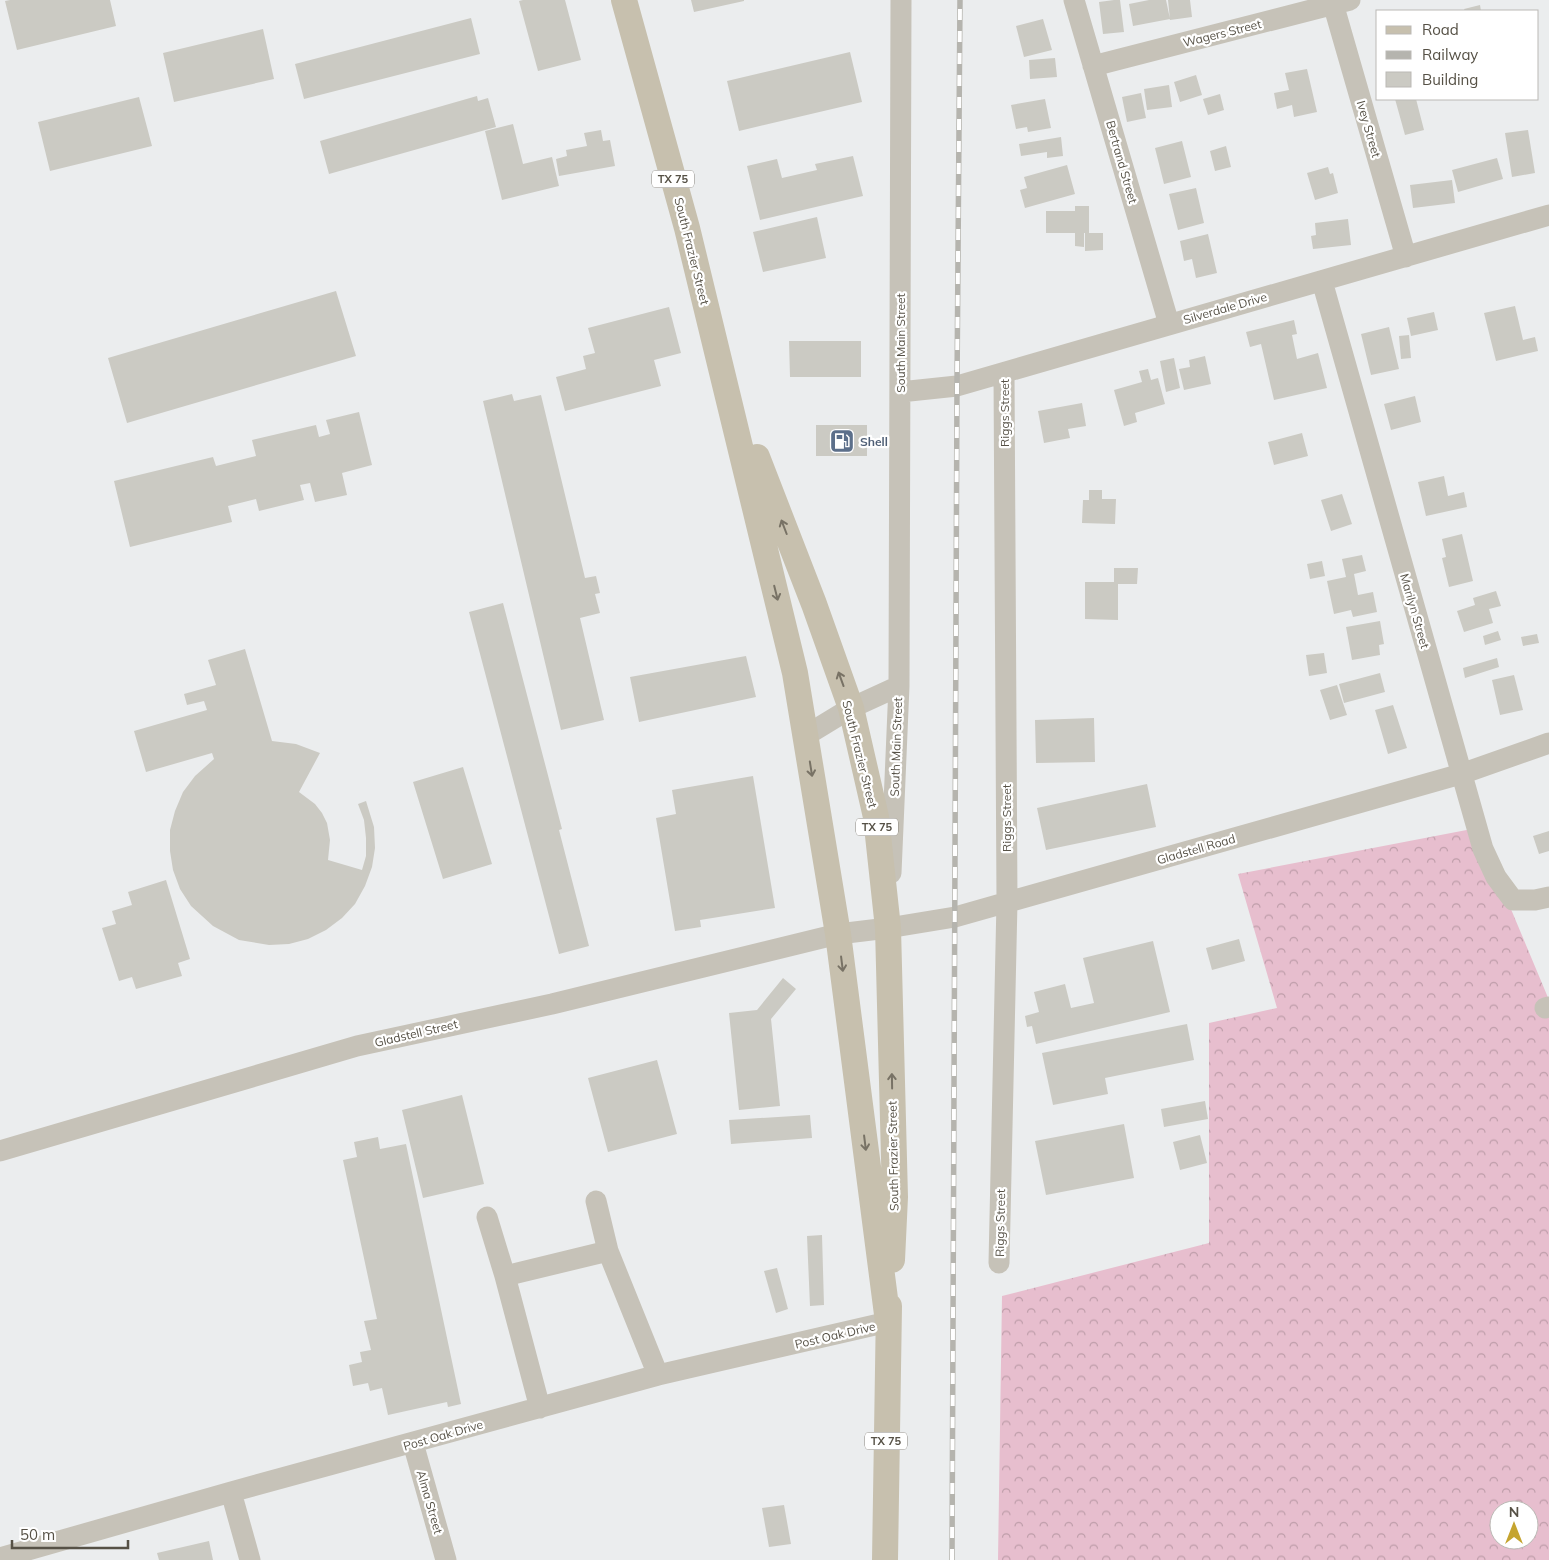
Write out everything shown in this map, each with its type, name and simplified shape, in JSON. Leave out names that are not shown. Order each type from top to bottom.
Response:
[{"type":"main road","name":"South Frazier Street","points":[[624,0],[687,228],[795,673],[838,934],[888,1322]]},
{"type":"main road","name":"South Frazier Street","points":[[719,358],[814,604],[851,708],[876,817],[888,928],[895,1197],[888,1322],[885,1560]]},
{"type":"street","name":"South Main Street","points":[[888,928],[899,686],[902,0]]},
{"type":"street","name":"Bertrand Street","points":[[1074,0],[1169,324]]},
{"type":"street","name":"Wagers Street","points":[[1094,66],[1338,2]]},
{"type":"street","name":"Ivey Street","points":[[1338,2],[1406,258]]},
{"type":"street","name":"Silverdale Drive","points":[[900,392],[957,386],[1322,280],[1406,258],[1549,215]]},
{"type":"street","name":"Marilyn Street","points":[[1322,280],[1483,849],[1496,877],[1513,900],[1549,898]]},
{"type":"street","name":"Riggs Street","points":[[999,1263],[1007,902],[1004,373]]},
{"type":"street","name":"South Main Street","points":[[805,736],[851,708],[899,686]]},
{"type":"street","name":"Gladstell Road","points":[[838,934],[955,917],[1461,774],[1549,744]]},
{"type":"street","name":"Gladstell Street","points":[[0,1151],[357,1046],[552,1004],[838,934]]},
{"type":"street","points":[[596,1201],[608,1251],[658,1375]]},
{"type":"street","points":[[487,1217],[505,1276],[540,1408]]},
{"type":"street","points":[[505,1276],[608,1251]]},
{"type":"street","name":"Post Oak Drive","points":[[0,1558],[231,1492],[658,1375],[888,1322]]},
{"type":"street","name":"Alma Street","points":[[414,1443],[446,1560]]},
{"type":"street","points":[[231,1492],[250,1560]]},
{"type":"green space","points":[[1477,828],[1549,1000],[1549,1560],[998,1560],[1002,1296],[1209,1243],[1209,1023],[1277,1008],[1238,874]]},
{"type":"building","points":[[110,0],[116,26],[17,50],[5,1]]},
{"type":"building","points":[[565,0],[581,60],[538,71],[519,1]]},
{"type":"building","points":[[691,0],[744,0],[744,1],[694,12]]},
{"type":"building","points":[[1120,0],[1124,32],[1103,34],[1099,2]]},
{"type":"building","points":[[1149,0],[1166,0],[1170,19],[1133,26],[1129,4]]},
{"type":"building","points":[[1168,0],[1190,0],[1192,17],[1170,20]]},
{"type":"building","points":[[1480,5],[1481,10],[1464,10]]},
{"type":"building","points":[[471,18],[480,54],[304,99],[295,64]]},
{"type":"building","points":[[1043,19],[1052,50],[1024,57],[1016,26]]},
{"type":"building","points":[[263,29],[274,79],[174,102],[163,53]]},
{"type":"building","points":[[850,52],[862,102],[739,131],[727,81]]},
{"type":"building","points":[[1055,58],[1057,77],[1030,79],[1029,60]]},
{"type":"building","points":[[1307,69],[1317,112],[1294,117],[1292,105],[1277,109],[1274,93],[1289,90],[1285,73]]},
{"type":"building","points":[[1196,75],[1202,95],[1180,102],[1174,82]]},
{"type":"building","points":[[1169,85],[1172,107],[1147,110],[1144,89]]},
{"type":"building","points":[[1141,93],[1146,118],[1127,122],[1122,97]]},
{"type":"building","points":[[1220,94],[1224,110],[1208,115],[1203,99]]},
{"type":"building","points":[[477,96],[478,101],[488,98],[496,127],[329,174],[320,141]]},
{"type":"building","points":[[139,97],[152,146],[50,171],[38,122]]},
{"type":"building","points":[[1045,99],[1051,128],[1028,132],[1027,127],[1016,129],[1011,105]]},
{"type":"building","points":[[1395,100],[1416,100],[1424,130],[1405,135]]},
{"type":"building","points":[[513,124],[523,164],[552,157],[559,186],[502,200],[485,131]]},
{"type":"building","points":[[601,130],[603,141],[610,140],[615,166],[559,176],[556,159],[567,156],[566,150],[587,146],[584,133]]},
{"type":"building","points":[[1528,130],[1535,173],[1512,177],[1505,133]]},
{"type":"building","points":[[1061,137],[1063,156],[1047,158],[1047,152],[1021,156],[1019,144]]},
{"type":"building","points":[[1182,141],[1191,177],[1164,184],[1155,148]]},
{"type":"building","points":[[1226,146],[1231,167],[1215,171],[1210,151]]},
{"type":"building","points":[[853,156],[863,196],[760,220],[747,166],[777,159],[782,178],[817,170],[815,164]]},
{"type":"building","points":[[1497,158],[1503,179],[1458,192],[1452,170]]},
{"type":"building","points":[[1067,165],[1075,194],[1025,208],[1020,190],[1027,188],[1024,177]]},
{"type":"building","points":[[1328,167],[1330,174],[1333,173],[1338,193],[1315,200],[1307,173]]},
{"type":"building","points":[[1452,180],[1455,203],[1413,208],[1410,185]]},
{"type":"building","points":[[1196,188],[1204,223],[1178,230],[1169,194]]},
{"type":"building","points":[[1075,206],[1089,206],[1089,233],[1103,233],[1103,250],[1085,251],[1085,233],[1084,247],[1075,246],[1075,233],[1046,233],[1046,211],[1075,211]]},
{"type":"building","points":[[817,217],[826,258],[763,272],[753,232]]},
{"type":"building","points":[[1348,219],[1351,245],[1313,249],[1311,236],[1316,235],[1315,223]]},
{"type":"building","points":[[1208,234],[1217,273],[1196,278],[1192,259],[1184,261],[1180,241]]},
{"type":"building","points":[[336,291],[356,356],[127,423],[108,358]]},
{"type":"building","points":[[1515,306],[1523,340],[1535,337],[1538,351],[1496,361],[1484,313]]},
{"type":"building","points":[[669,307],[681,353],[654,360],[661,386],[565,411],[556,377],[586,369],[583,356],[595,353],[588,328]]},
{"type":"building","points":[[1434,312],[1438,330],[1411,336],[1407,318]]},
{"type":"building","points":[[1294,320],[1297,334],[1292,335],[1297,359],[1318,353],[1327,388],[1274,400],[1261,344],[1250,347],[1246,332]]},
{"type":"building","points":[[1389,327],[1399,369],[1371,375],[1361,334]]},
{"type":"building","points":[[1409,335],[1411,358],[1401,359],[1399,336]]},
{"type":"building","points":[[789,341],[861,341],[861,377],[790,377]]},
{"type":"building","points":[[1205,356],[1211,384],[1184,390],[1179,369],[1190,367],[1189,360]]},
{"type":"building","points":[[1174,358],[1180,388],[1166,392],[1160,361]]},
{"type":"building","points":[[1148,369],[1151,380],[1158,378],[1165,404],[1135,413],[1137,422],[1124,426],[1114,390],[1142,382],[1139,371]]},
{"type":"building","points":[[512,394],[514,401],[541,395],[585,578],[596,576],[600,593],[595,594],[600,613],[580,618],[604,720],[561,730],[483,401]]},
{"type":"building","points":[[1415,396],[1421,422],[1391,430],[1384,404]]},
{"type":"building","points":[[1082,403],[1086,426],[1068,429],[1070,438],[1044,443],[1038,411]]},
{"type":"building","points":[[359,412],[372,465],[342,473],[347,495],[315,502],[310,483],[300,485],[304,500],[259,511],[256,499],[228,506],[232,522],[130,547],[114,481],[213,457],[216,466],[256,456],[252,440],[316,425],[319,437],[330,434],[326,420]]},
{"type":"building","name":"Shell","points":[[816,425],[867,425],[867,456],[816,456]]},
{"type":"building","points":[[1302,433],[1308,456],[1274,465],[1268,442]]},
{"type":"building","points":[[1444,476],[1448,496],[1464,492],[1467,507],[1426,516],[1418,482]]},
{"type":"building","points":[[1089,490],[1102,490],[1102,499],[1116,499],[1115,524],[1082,523],[1083,500],[1089,500]]},
{"type":"building","points":[[1342,494],[1352,524],[1331,531],[1321,500]]},
{"type":"building","points":[[1462,534],[1473,581],[1449,587],[1442,558],[1446,557],[1442,539]]},
{"type":"building","points":[[1362,555],[1366,571],[1354,574],[1358,595],[1373,592],[1377,612],[1353,617],[1351,610],[1334,614],[1327,581],[1346,577],[1342,559]]},
{"type":"building","points":[[1322,561],[1325,576],[1310,579],[1307,564]]},
{"type":"building","points":[[1114,568],[1138,568],[1137,584],[1118,584],[1118,620],[1085,619],[1085,582],[1114,582]]},
{"type":"building","points":[[1496,591],[1501,606],[1489,609],[1493,623],[1464,632],[1457,611],[1475,605],[1473,598]]},
{"type":"building","points":[[503,603],[562,829],[559,830],[589,946],[559,954],[469,612]]},
{"type":"building","points":[[1380,621],[1384,644],[1379,645],[1380,655],[1352,660],[1346,627]]},
{"type":"building","points":[[1498,631],[1501,640],[1485,645],[1483,636]]},
{"type":"building","points":[[1537,634],[1539,643],[1523,646],[1521,637]]},
{"type":"building","points":[[245,649],[272,741],[296,744],[320,753],[299,792],[315,804],[327,823],[330,840],[328,860],[362,870],[366,856],[366,838],[364,820],[358,804],[366,801],[374,827],[375,848],[372,867],[365,886],[355,904],[342,918],[326,930],[308,939],[289,944],[269,945],[239,940],[213,926],[191,906],[180,889],[173,870],[170,851],[170,830],[183,792],[195,776],[214,759],[212,753],[146,772],[134,731],[207,710],[204,701],[187,705],[184,694],[216,685],[208,660]]},
{"type":"building","points":[[1324,653],[1327,673],[1309,676],[1306,655]]},
{"type":"building","points":[[746,656],[756,697],[639,722],[630,677]]},
{"type":"building","points":[[1497,658],[1499,667],[1465,678],[1463,668]]},
{"type":"building","points":[[1380,673],[1385,692],[1344,703],[1339,684]]},
{"type":"building","points":[[1514,675],[1523,710],[1500,715],[1492,680]]},
{"type":"building","points":[[1337,685],[1347,715],[1330,720],[1320,690]]},
{"type":"building","points":[[1393,705],[1407,748],[1388,754],[1375,710]]},
{"type":"building","points":[[1094,718],[1095,762],[1036,763],[1035,720]]},
{"type":"building","points":[[463,767],[492,864],[443,879],[413,782]]},
{"type":"building","points":[[753,776],[775,908],[700,920],[701,927],[675,931],[656,818],[676,814],[672,790]]},
{"type":"building","points":[[1147,784],[1156,827],[1046,850],[1037,808]]},
{"type":"building","points":[[1549,831],[1549,851],[1539,854],[1533,836]]},
{"type":"building","points":[[166,880],[190,959],[178,963],[182,976],[136,989],[132,977],[119,981],[102,928],[116,924],[112,911],[132,905],[128,892]]},
{"type":"building","points":[[1239,939],[1245,961],[1212,970],[1206,948]]},
{"type":"building","points":[[1153,941],[1170,1012],[1036,1044],[1032,1026],[1027,1027],[1025,1016],[1039,1012],[1034,992],[1065,984],[1071,1008],[1094,1003],[1083,958]]},
{"type":"building","points":[[783,978],[796,989],[771,1019],[780,1106],[739,1110],[729,1013],[757,1010]]},
{"type":"building","points":[[1187,1024],[1194,1060],[1105,1078],[1108,1094],[1053,1105],[1042,1053]]},
{"type":"building","points":[[657,1060],[677,1134],[608,1152],[588,1078]]},
{"type":"building","points":[[462,1095],[484,1184],[423,1198],[402,1110]]},
{"type":"building","points":[[1205,1101],[1208,1119],[1164,1127],[1161,1109]]},
{"type":"building","points":[[810,1115],[812,1138],[731,1144],[729,1120]]},
{"type":"building","points":[[1124,1124],[1134,1178],[1046,1195],[1035,1141]]},
{"type":"building","points":[[1200,1135],[1207,1163],[1180,1170],[1173,1142]]},
{"type":"building","points":[[378,1137],[380,1149],[406,1144],[461,1404],[448,1407],[447,1402],[388,1415],[382,1388],[370,1391],[368,1383],[353,1386],[349,1365],[362,1362],[360,1352],[371,1350],[364,1321],[377,1319],[343,1160],[357,1157],[354,1142]]},
{"type":"building","points":[[822,1235],[824,1305],[810,1306],[807,1236]]},
{"type":"building","points":[[777,1268],[788,1309],[776,1313],[764,1271]]},
{"type":"building","points":[[784,1505],[791,1544],[769,1547],[762,1508]]},
{"type":"building","points":[[209,1541],[213,1560],[159,1560],[157,1553]]},
{"type":"railway","points":[[952,1560],[960,0]]},
{"type":"place","name":"Shell","points":[[842,441]]}]
